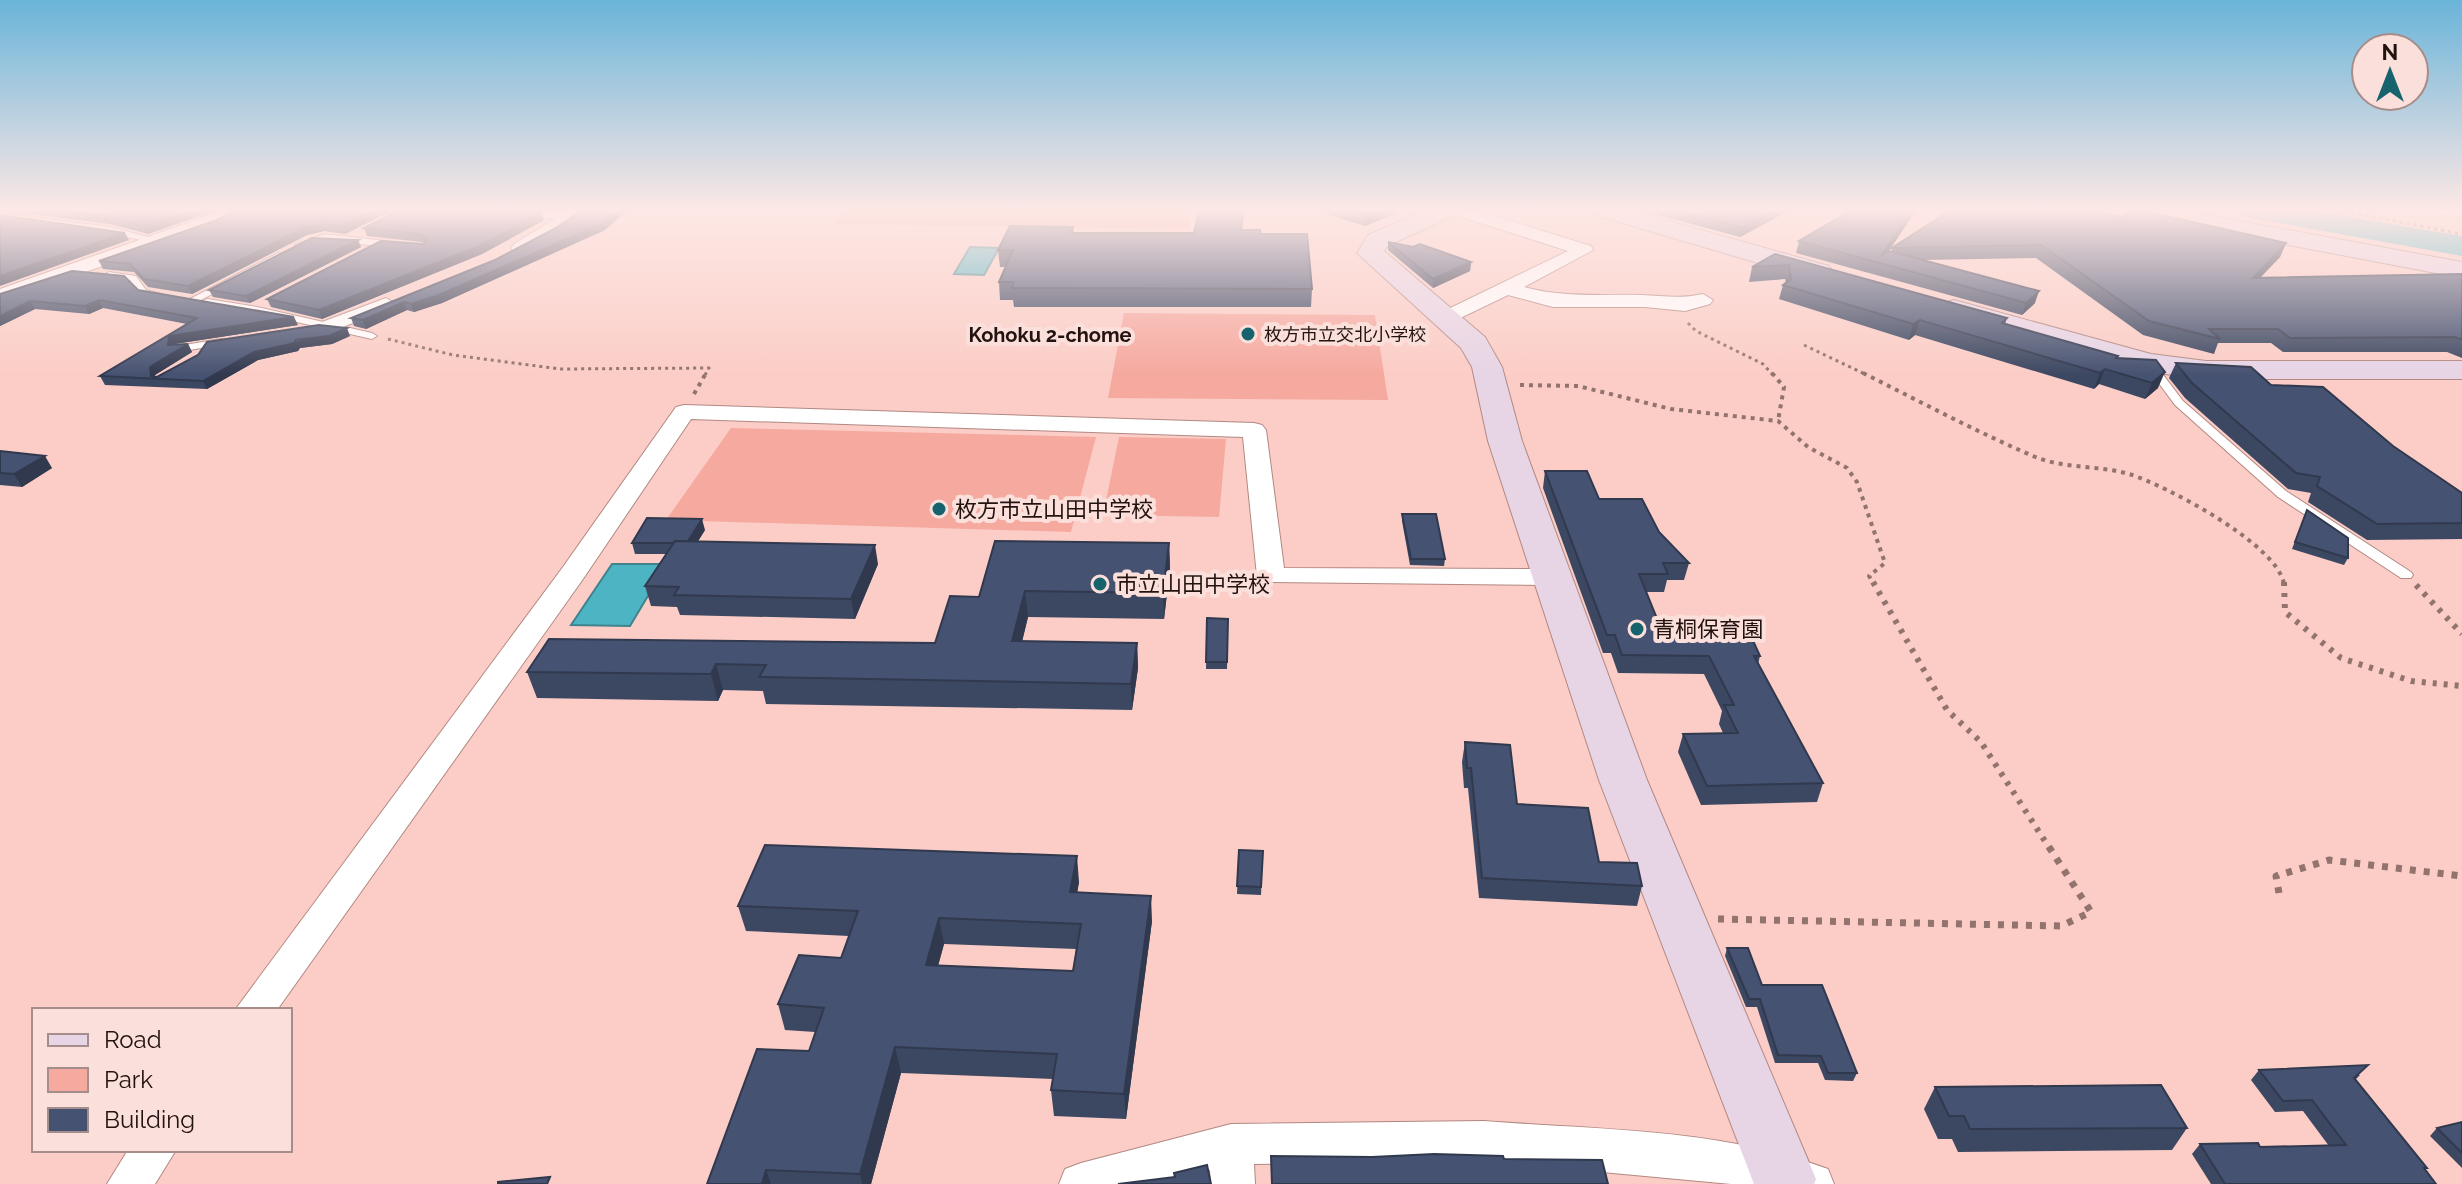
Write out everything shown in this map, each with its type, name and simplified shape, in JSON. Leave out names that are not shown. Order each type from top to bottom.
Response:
[{"type":"street","points":[[0,296],[90,265]]},
{"type":"street","points":[[1384,265],[1474,343],[1487,367],[1501,430],[1623,780],[1679,918],[1794,1182]]},
{"type":"street","points":[[1445,318],[1553,265]]},
{"type":"street","points":[[1798,265],[1846,279]]},
{"type":"street","points":[[2437,265],[2462,270]]},
{"type":"street","points":[[1506,288],[1553,301],[1694,303]]},
{"type":"street","points":[[329,326],[400,298]]},
{"type":"street","points":[[1934,304],[2149,363],[2206,370],[2462,370]]},
{"type":"street","points":[[256,1008],[573,573],[684,412],[1254,430],[1271,576],[1551,577]]},
{"type":"street","points":[[1081,1184],[1232,1164],[1484,1141],[1717,1160],[1794,1182]]},
{"type":"street","points":[[129,1184],[153,1152]]},
{"type":"lane","points":[[193,300],[261,265]]},
{"type":"lane","points":[[71,272],[133,278],[143,292],[168,296]]},
{"type":"lane","points":[[180,298],[252,309],[372,336]]},
{"type":"lane","points":[[252,309],[265,303]]},
{"type":"lane","points":[[298,331],[329,326]]},
{"type":"lane","points":[[178,349],[236,340]]},
{"type":"lane","points":[[197,359],[205,345]]},
{"type":"lane","points":[[2149,363],[2179,403],[2282,494],[2406,575]]},
{"type":"path","points":[[1694,303],[1678,313],[1696,331],[1763,364],[1784,387],[1778,421]]},
{"type":"path","points":[[372,336],[453,355],[560,369],[709,368],[684,412]]},
{"type":"path","points":[[1804,345],[2035,457],[2134,475],[2239,532],[2274,561],[2282,575],[2285,612],[2341,658],[2411,681],[2462,686]]},
{"type":"path","points":[[1491,385],[1578,386],[1671,409],[1778,421],[1808,447],[1847,468],[1857,482],[1885,563],[1869,576],[1947,710],[1981,742],[2091,912],[2061,926],[1679,918]]},
{"type":"path","points":[[2406,575],[2462,634]]},
{"type":"path","points":[[2279,893],[2276,876],[2329,860],[2462,876]]},
{"type":"green space","points":[[1124,313],[1375,315],[1388,400],[1108,398]]},
{"type":"green space","points":[[731,428],[1096,437],[1071,532],[666,520]]},
{"type":"green space","points":[[1119,437],[1226,439],[1219,517],[1103,515]]},
{"type":"water","points":[[959,265],[989,265],[984,275],[954,274]]},
{"type":"water","points":[[612,564],[667,564],[630,626],[571,625]]},
{"type":"building","points":[[0,265],[31,265],[0,276]]},
{"type":"building","points":[[131,265],[229,265],[188,286],[144,279]]},
{"type":"building","points":[[258,265],[307,265],[246,296],[209,290]]},
{"type":"building","points":[[333,265],[431,265],[319,310],[267,299]]},
{"type":"building","points":[[482,265],[507,265],[439,295],[411,304],[404,302],[363,320],[351,318]]},
{"type":"building","points":[[1006,265],[1310,265],[1312,289],[1012,288],[1014,282],[999,282]]},
{"type":"building","points":[[1416,265],[1464,265],[1433,279]]},
{"type":"building","points":[[1789,265],[1816,265],[2007,318],[2002,323],[2118,356],[2116,358],[2156,360],[2165,372],[2152,383],[2105,369],[2100,373],[1920,320],[1913,324],[1783,285],[1791,279]]},
{"type":"building","points":[[1888,265],[1942,265],[2039,291],[2026,303]]},
{"type":"building","points":[[2070,265],[2265,265],[2253,278],[2462,274],[2462,340],[2455,337],[2290,338],[2278,329],[2209,329],[2220,339],[2149,321]]},
{"type":"building","points":[[72,271],[124,276],[138,290],[294,317],[169,336],[168,345],[188,344],[150,367],[151,376],[157,377],[198,355],[207,342],[319,325],[347,328],[329,336],[296,340],[295,343],[254,352],[203,381],[100,376],[197,318],[99,300],[85,306],[30,301],[0,316],[0,294]]},
{"type":"building","points":[[2176,363],[2251,367],[2271,385],[2323,387],[2393,446],[2462,493],[2462,523],[2377,524],[2317,486],[2320,477],[2296,473],[2192,383]]},
{"type":"building","points":[[0,451],[45,456],[14,474],[0,473]]},
{"type":"building","points":[[1545,471],[1587,471],[1599,499],[1642,499],[1659,532],[1689,563],[1663,563],[1668,574],[1639,574],[1658,621],[1744,621],[1760,656],[1754,656],[1823,783],[1707,786],[1683,734],[1738,733],[1724,705],[1734,705],[1709,656],[1622,655],[1615,635],[1607,635]]},
{"type":"building","points":[[2307,510],[2348,538],[2348,558],[2295,542]]},
{"type":"building","points":[[1402,514],[1436,514],[1445,559],[1411,559]]},
{"type":"building","points":[[647,518],[702,519],[688,541],[632,543]]},
{"type":"building","points":[[675,541],[875,545],[851,599],[674,595],[679,587],[645,586]]},
{"type":"building","points":[[995,541],[1169,543],[1163,593],[1025,591],[1012,641],[1137,643],[1131,684],[759,677],[766,665],[716,664],[711,674],[527,672],[549,639],[935,643],[950,596],[979,597]]},
{"type":"building","points":[[1207,618],[1228,619],[1227,662],[1206,662]]},
{"type":"building","points":[[1465,742],[1510,745],[1517,804],[1588,808],[1599,862],[1637,863],[1642,886],[1482,878],[1471,768],[1467,768]]},
{"type":"building","points":[[765,845],[1077,856],[1070,892],[1151,896],[1124,1094],[1051,1090],[1057,1054],[895,1047],[860,1174],[766,1170],[762,1184],[707,1184],[757,1049],[809,1051],[824,1008],[778,1004],[799,955],[841,958],[858,911],[738,906]],"holes":[[[939,918],[1081,924],[1073,971],[926,965]]]},
{"type":"building","points":[[1239,850],[1263,851],[1261,887],[1237,886]]},
{"type":"building","points":[[1727,948],[1748,948],[1762,985],[1822,985],[1857,1073],[1828,1073],[1821,1056],[1778,1055],[1760,999],[1749,999]]},
{"type":"building","points":[[2368,1065],[2354,1078],[2427,1168],[2424,1168],[2436,1184],[2225,1184],[2200,1144],[2258,1143],[2260,1147],[2346,1145],[2312,1100],[2283,1101],[2259,1070]]},
{"type":"building","points":[[2161,1085],[2187,1128],[1970,1129],[1964,1116],[1949,1116],[1935,1087]]},
{"type":"building","points":[[2462,1122],[2462,1153],[2437,1128]]},
{"type":"building","points":[[1271,1156],[1503,1156],[1504,1159],[1602,1160],[1608,1184],[1272,1184]]},
{"type":"building","points":[[1207,1165],[1211,1184],[1118,1184],[1175,1177],[1174,1173]]},
{"type":"building","points":[[550,1177],[547,1184],[498,1184],[498,1182]]},
{"type":"place","name":"枚方市立交北小学校","points":[[1248,334]]},
{"type":"place","name":"枚方市立山田中学校","points":[[939,509]]},
{"type":"place","name":"市立山田中学校","points":[[1100,584]]},
{"type":"place","name":"青桐保育園","points":[[1637,629]]},
{"type":"district","name":"Kohoku 2-chome","points":[[1050,335]]}]
